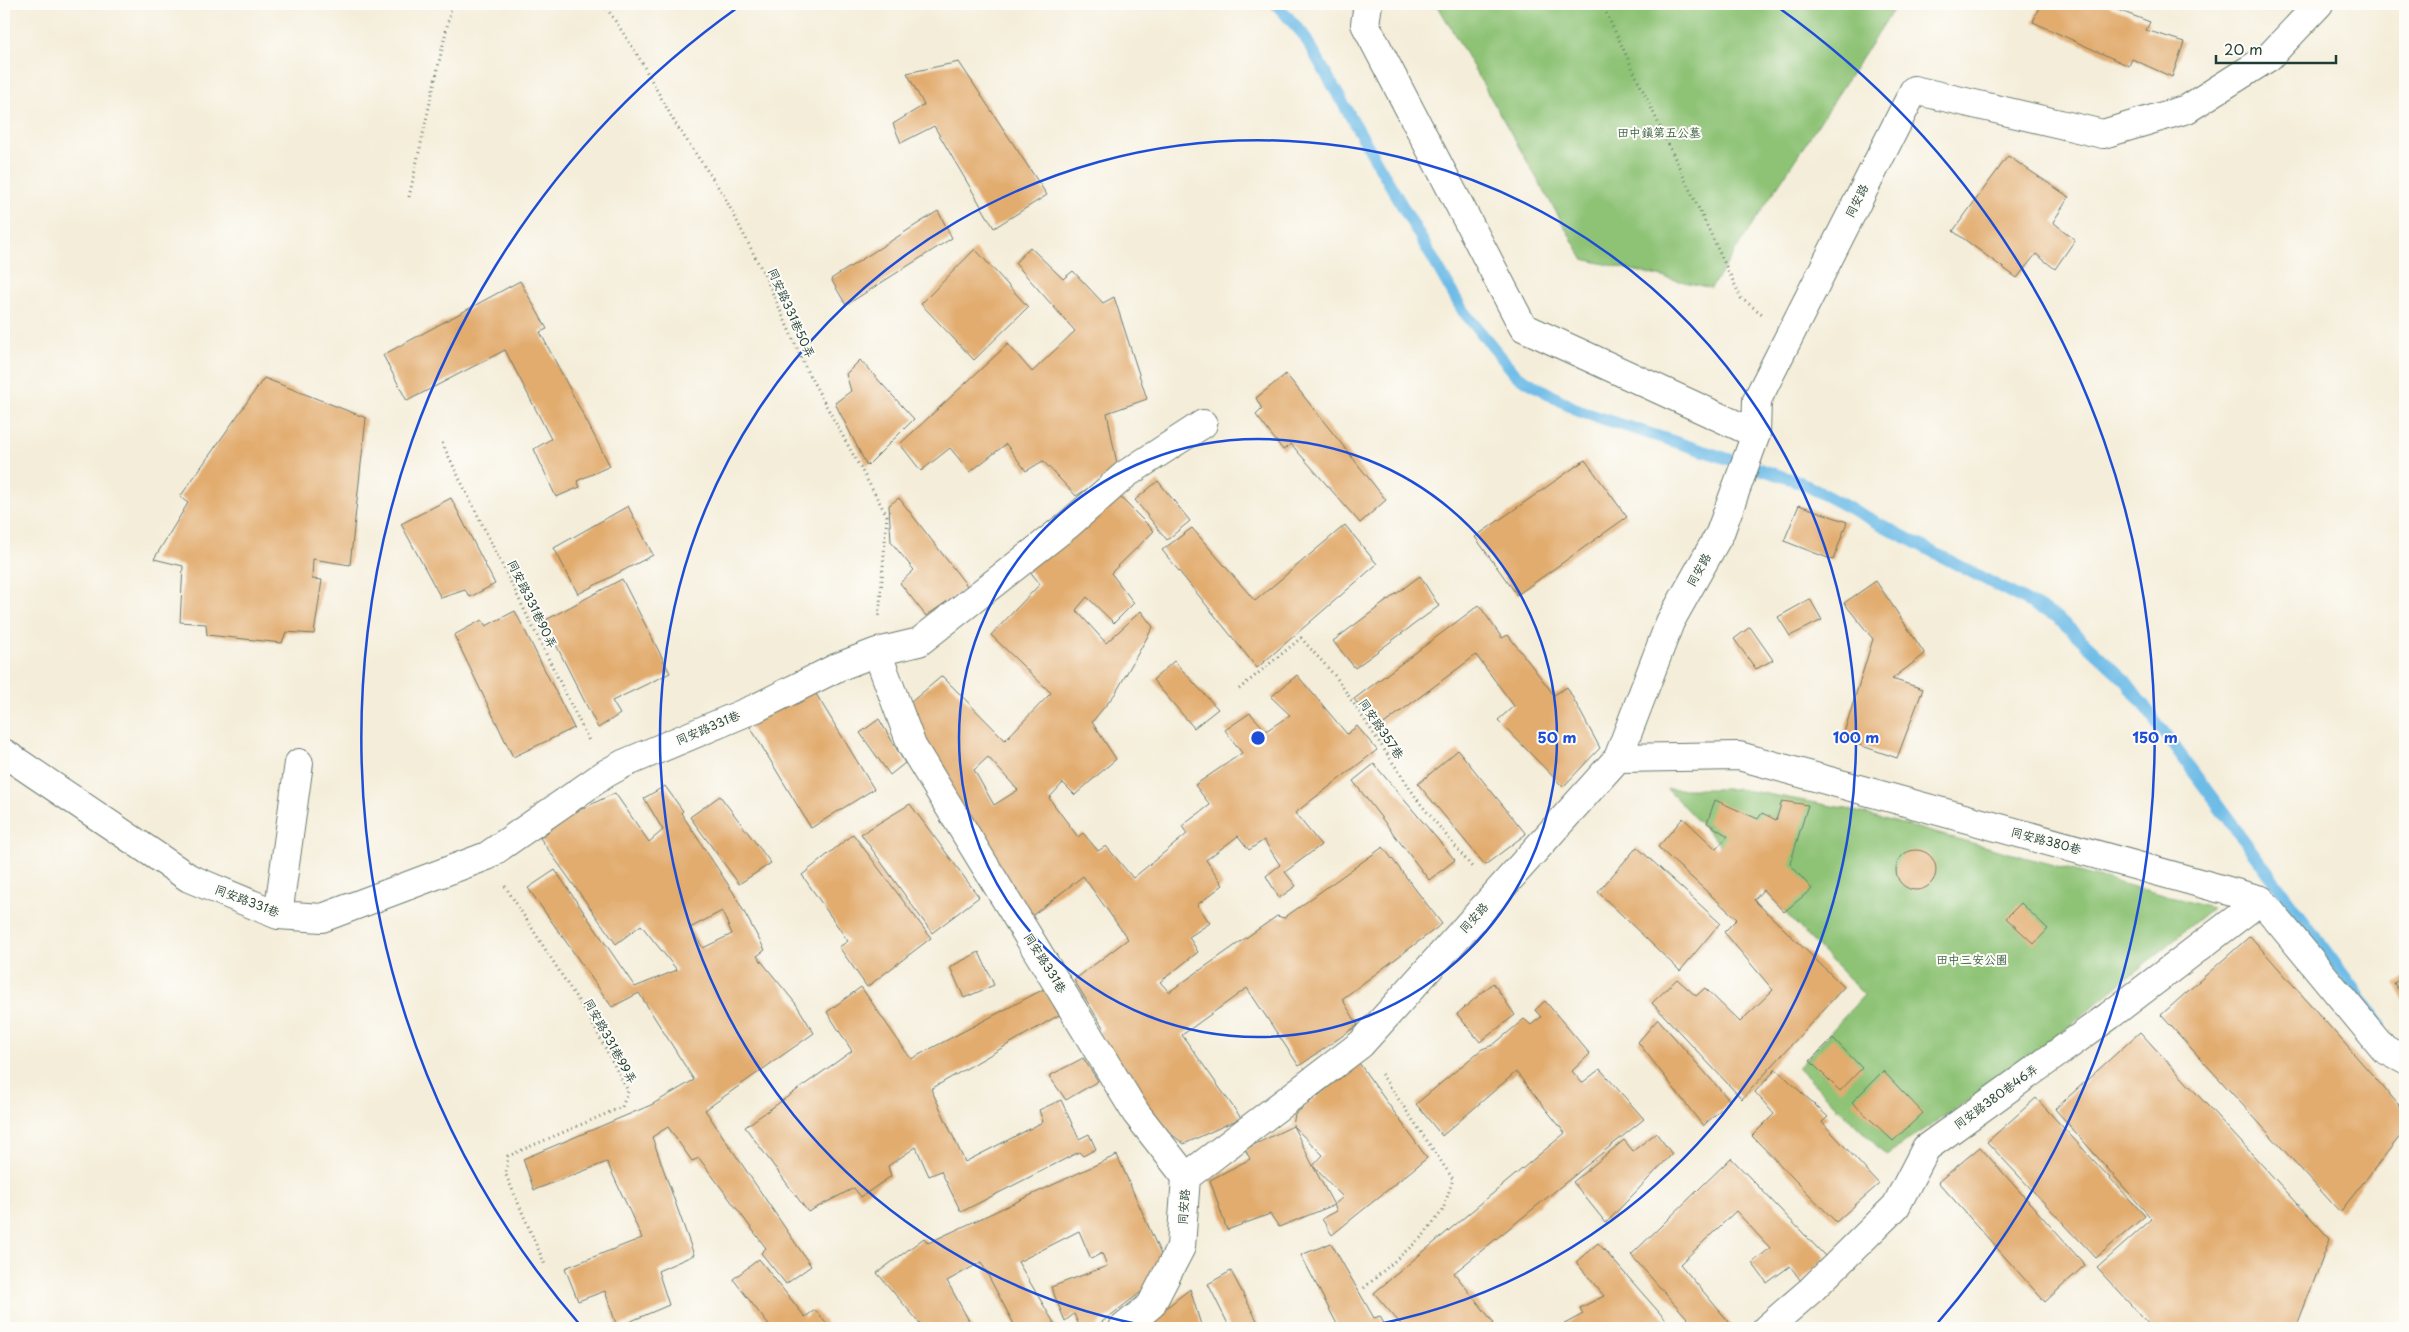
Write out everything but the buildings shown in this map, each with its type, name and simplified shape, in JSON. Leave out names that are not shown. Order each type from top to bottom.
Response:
[{"type":"street","points":[[1368,4],[1366,24],[1523,327],[1756,434]]},
{"type":"street","name":"同安路","points":[[1123,1328],[1151,1305],[1181,1247],[1186,1177],[1361,1044],[1618,758],[1670,622],[1720,533],[1756,434],[1757,400],[1914,90],[2104,134],[2187,109],[2269,57],[2319,4]]},
{"type":"street","points":[[877,652],[919,642],[1068,525],[1126,474],[1203,424]]},
{"type":"street","name":"同安路331巷","points":[[4,753],[189,878],[278,915],[322,918],[487,856],[605,774],[756,708],[838,668],[877,652],[912,746],[1136,1113],[1186,1177]]},
{"type":"street","name":"同安路380巷","points":[[1618,758],[1739,756],[2261,900]]},
{"type":"street","points":[[278,915],[299,763]]},
{"type":"street","points":[[2261,900],[2384,1049],[2405,1060]]},
{"type":"street","name":"同安路380巷46弄","points":[[1767,1328],[1811,1290],[1896,1206],[1926,1148],[2109,1016],[2261,900]]},
{"type":"path","points":[[409,197],[452,4]]},
{"type":"path","name":"同安路331巷50弄","points":[[604,4],[637,54],[675,123],[723,194],[766,278],[807,371],[887,516],[877,652]]},
{"type":"path","points":[[1602,4],[1740,298],[1789,336]]},
{"type":"path","name":"同安路331巷90弄","points":[[442,443],[605,774]]},
{"type":"path","name":"同安路357巷","points":[[1240,689],[1301,638],[1336,677],[1419,802],[1494,895]]},
{"type":"path","name":"同安路331巷99弄","points":[[487,856],[520,912],[592,1021],[628,1091],[622,1107],[508,1156],[506,1175],[545,1265]]},
{"type":"path","points":[[1361,1044],[1453,1179],[1443,1210],[1423,1236],[1364,1288]]},
{"type":"green space","name":"田中鎮第五公墓","points":[[1437,4],[1897,4],[1711,288],[1583,259]]},
{"type":"green space","name":"田中三安公園","points":[[1667,789],[1739,789],[1843,808],[2212,908],[2026,1062],[1886,1155],[1798,1068],[1864,995]]},
{"type":"waterway","points":[[1276,4],[1303,34],[1463,311],[1516,375],[1579,411],[1800,482],[2057,617],[2126,681],[2380,1024]]}]
